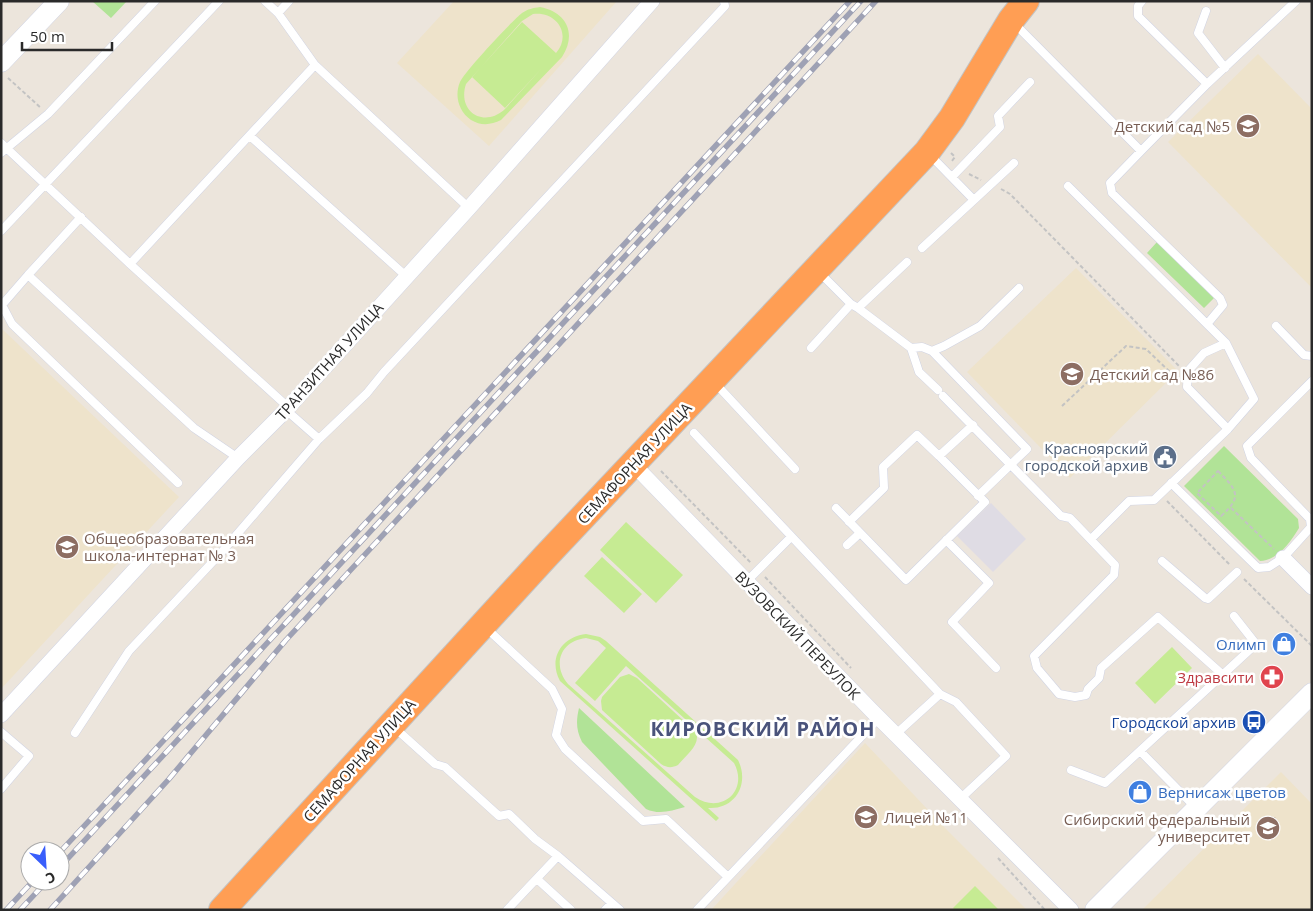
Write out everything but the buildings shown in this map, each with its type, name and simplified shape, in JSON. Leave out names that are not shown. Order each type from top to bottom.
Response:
[{"type":"highway","name":"СЕМАФОРНАЯ УЛИЦА","points":[[222,910],[483,625],[927,152],[952,118],[1019,11]]},
{"type":"street","name":"ТРАНЗИТНАЯ УЛИЦА","points":[[1,715],[238,458],[287,408],[469,208],[652,1]]},
{"type":"street","points":[[5,70],[53,3]]},
{"type":"street","name":"ВУЗОВСКИЙ ПЕРЕУЛОК","points":[[633,464],[753,576],[879,718],[1071,910]]},
{"type":"street","points":[[1283,558],[1312,587]]},
{"type":"street","points":[[1095,910],[1312,693]]},
{"type":"lane","points":[[155,1],[48,114],[3,148],[46,184],[319,439]]},
{"type":"lane","points":[[1,230],[219,1]]},
{"type":"lane","points":[[265,1],[278,13],[315,65],[469,208]]},
{"type":"lane","points":[[278,13],[289,1]]},
{"type":"lane","points":[[75,733],[129,651],[220,554],[319,439],[367,393],[384,372],[725,6],[724,1]]},
{"type":"lane","points":[[1142,1],[1138,6],[1138,16],[1207,84]]},
{"type":"lane","points":[[1208,323],[1223,305],[1220,298],[1112,192],[1110,183],[1207,84],[1296,1]]},
{"type":"lane","points":[[1019,11],[1141,151]]},
{"type":"lane","points":[[1206,11],[1198,33],[1225,68]]},
{"type":"lane","points":[[130,264],[315,65]]},
{"type":"lane","points":[[952,177],[1000,127],[998,116],[1030,82]]},
{"type":"lane","points":[[250,136],[406,276]]},
{"type":"lane","points":[[927,152],[973,199]]},
{"type":"lane","points":[[922,248],[1014,163]]},
{"type":"lane","points":[[1068,186],[1226,343],[1254,399],[1228,429],[1154,500],[1130,501],[1091,539]]},
{"type":"lane","points":[[81,217],[2,305],[12,324],[178,482]]},
{"type":"lane","points":[[811,348],[855,306],[907,262]]},
{"type":"lane","points":[[816,269],[855,306],[911,348],[919,372],[1061,516],[1070,518],[1115,565],[1114,575],[1034,656],[1037,668],[1059,694],[1075,697],[1086,695],[1088,689],[1099,678],[1101,668],[1158,617],[1222,674]]},
{"type":"lane","points":[[28,275],[194,428],[238,458]]},
{"type":"lane","points":[[932,351],[980,326],[1019,288]]},
{"type":"lane","points":[[1276,326],[1304,355],[1312,356]]},
{"type":"lane","points":[[1226,343],[1204,352],[1188,371],[1187,387],[1228,429]]},
{"type":"lane","points":[[911,348],[922,347],[932,351],[1027,449],[978,496]]},
{"type":"lane","points":[[712,380],[795,469]]},
{"type":"lane","points":[[1171,483],[1258,568],[1269,567],[1283,558],[1310,526],[1310,519],[1251,458],[1247,446],[1312,381]]},
{"type":"lane","points":[[939,456],[973,425]]},
{"type":"lane","points":[[694,433],[940,694],[956,702],[1006,756],[960,799]]},
{"type":"lane","points":[[836,508],[849,522],[906,580],[985,502],[918,435],[883,467],[884,488],[849,522]]},
{"type":"lane","points":[[847,545],[860,533]]},
{"type":"lane","points":[[753,576],[791,537]]},
{"type":"lane","points":[[946,540],[989,583],[952,622],[996,668]]},
{"type":"lane","points":[[1162,561],[1204,598],[1208,599],[1237,572]]},
{"type":"lane","points":[[1070,770],[1105,783],[1256,644],[1234,616]]},
{"type":"lane","points":[[483,625],[552,689],[562,709],[556,735],[565,749],[644,821],[666,819],[728,877]]},
{"type":"lane","points":[[896,734],[940,694]]},
{"type":"lane","points":[[697,910],[879,718]]},
{"type":"lane","points":[[392,724],[435,764],[445,767],[499,816],[509,814],[535,839],[558,856],[620,910]]},
{"type":"lane","points":[[1,732],[29,756],[1,788]]},
{"type":"lane","points":[[1140,751],[1197,808]]},
{"type":"lane","points":[[507,910],[558,856]]},
{"type":"lane","points":[[537,879],[570,910]]},
{"type":"lane","points":[[605,910],[612,903]]},
{"type":"path","points":[[5,70],[48,114]]},
{"type":"path","points":[[960,169],[1010,194],[1183,371],[1176,378],[1146,349],[1126,346],[1062,406]]},
{"type":"path","points":[[661,471],[753,576],[854,672]]},
{"type":"path","points":[[1218,471],[1233,486],[1235,491],[1236,497],[1231,508],[1221,516],[1197,493],[1218,471]]},
{"type":"path","points":[[1231,508],[1283,558]]},
{"type":"path","points":[[999,858],[1045,910]]},
{"type":"shaded area","points":[[454,1],[617,1],[489,146],[397,63]]},
{"type":"shaded area","name":"Детский сад №5","points":[[1258,54],[1312,109],[1312,288],[1168,142]]},
{"type":"shaded area","name":"Детский сад №86","points":[[1076,268],[1178,371],[1070,478],[967,372]]},
{"type":"shaded area","name":"Общеобразовательная школа-интернат № 3","points":[[1,328],[179,497],[1,689]]},
{"type":"shaded area","points":[[991,503],[1026,539],[993,572],[957,536]]},
{"type":"shaded area","name":"Лицей №11","points":[[865,743],[947,830],[1027,910],[712,909]]},
{"type":"shaded area","name":"Сибирский федеральный университет","points":[[1281,772],[1312,804],[1312,910],[1142,910]]},
{"type":"green space","points":[[92,1],[127,1],[111,18]]},
{"type":"green space","points":[[540,7],[549,10],[563,19],[567,25],[569,40],[562,57],[501,120],[486,124],[471,120],[463,113],[458,98],[458,87],[463,76],[522,13]],"holes":[[[533,14],[549,16],[560,26],[563,39],[556,53],[522,22],[482,66],[522,21]],[[543,67],[504,110],[496,115],[480,117],[474,114],[465,102],[466,84],[472,77],[505,108]]]},
{"type":"green space","points":[[1157,242],[1214,298],[1204,308],[1147,253]]},
{"type":"green space","points":[[1224,446],[1298,519],[1299,528],[1295,534],[1283,550],[1272,558],[1260,561],[1184,486]]},
{"type":"green space","points":[[626,522],[683,575],[656,603],[600,550]]},
{"type":"green space","points":[[602,557],[642,594],[624,613],[584,576]]},
{"type":"green space","points":[[586,634],[600,637],[606,641],[738,760],[742,778],[738,794],[726,805],[708,808],[719,818],[716,821],[560,681],[555,665],[556,657],[564,644],[577,636]],"holes":[[[586,638],[598,641],[606,648],[575,683],[595,701],[626,666],[734,763],[738,773],[738,783],[730,797],[723,802],[714,803],[705,802],[695,797],[568,684],[560,669],[561,655],[565,649],[577,640]]]},
{"type":"green space","points":[[1172,647],[1192,668],[1155,704],[1135,683]]},
{"type":"green space","points":[[629,674],[637,678],[696,732],[695,746],[678,765],[670,767],[661,764],[602,710],[602,697],[620,677]]},
{"type":"green space","points":[[579,708],[685,807],[660,812],[646,809],[582,742],[577,725]]},
{"type":"green space","points":[[975,886],[999,910],[955,910],[953,908]]},
{"type":"railway","points":[[70,841],[850,1]]},
{"type":"railway","points":[[70,856],[861,1]]},
{"type":"railway","points":[[50,910],[169,779],[286,640],[876,1]]},
{"type":"railway","points":[[6,910],[24,891]]},
{"type":"railway","points":[[20,910],[38,891]]},
{"type":"place","name":"Детский сад №5","points":[[1248,126]]},
{"type":"place","name":"Детский сад №86","points":[[1072,374]]},
{"type":"place","name":"Красноярский городской архив","points":[[1165,457]]},
{"type":"place","name":"Общеобразовательная школа-интернат № 3","points":[[67,547]]},
{"type":"place","name":"Олимп","points":[[1284,644]]},
{"type":"place","name":"Здравсити","points":[[1272,677]]},
{"type":"place","name":"Городской архив","points":[[1254,722]]},
{"type":"place","name":"Вернисаж цветов","points":[[1140,792]]},
{"type":"place","name":"Лицей №11","points":[[866,817]]},
{"type":"place","name":"Сибирский федеральный университет","points":[[1268,828]]},
{"type":"district","name":"КИРОВСКИЙ РАЙОН","points":[[763,728]]}]
